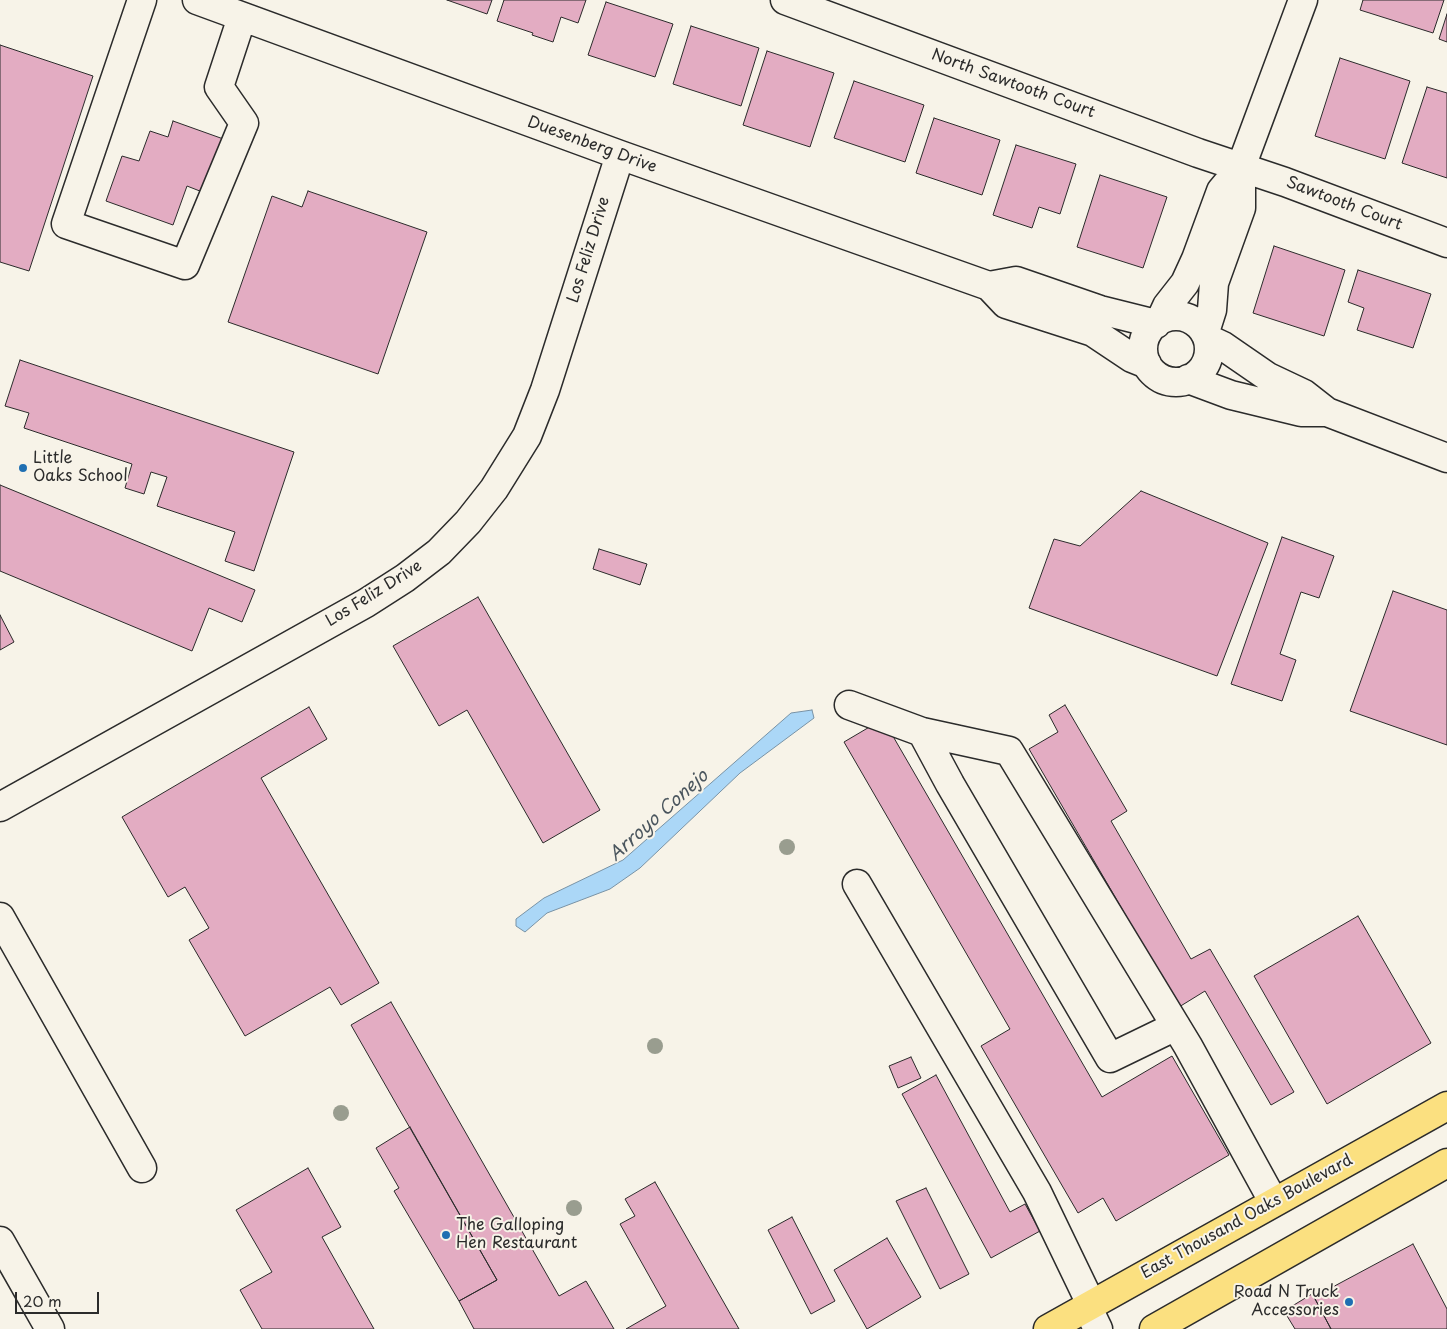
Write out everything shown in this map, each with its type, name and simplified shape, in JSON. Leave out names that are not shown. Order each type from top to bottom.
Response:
[{"type":"main road","name":"East Thousand Oaks Boulevard","points":[[1048,1329],[1092,1313],[1273,1201],[1447,1106]]},
{"type":"main road","points":[[1154,1329],[1447,1163]]},
{"type":"street","points":[[142,0],[66,224],[185,265],[244,123],[219,87],[242,17]]},
{"type":"street","name":"Duesenberg Drive","points":[[197,0],[620,155],[989,286],[1006,304],[1093,332],[1132,358],[1147,364],[1152,372],[1168,381],[1188,379],[1231,395],[1301,412],[1327,412]]},
{"type":"street","name":"North Sawtooth Court","points":[[785,0],[1198,153],[1241,167]]},
{"type":"street","points":[[1147,364],[1144,354],[1144,342],[1148,332],[1158,322],[1166,306],[1185,283],[1193,267],[1221,191],[1241,167],[1302,0]]},
{"type":"street","name":"Los Feliz Drive","points":[[0,807],[366,603],[439,552],[468,522],[494,489],[527,436],[545,390],[620,155]]},
{"type":"street","points":[[1188,379],[1197,374],[1208,359],[1209,349],[1206,336],[1212,310],[1214,283],[1241,208],[1241,167]]},
{"type":"street","name":"Sawtooth Court","points":[[1241,167],[1447,243]]},
{"type":"street","name":"Duesenberg Drive","points":[[989,286],[1016,282],[1100,310],[1158,322],[1170,316],[1181,316],[1190,319],[1198,325],[1206,336],[1268,377],[1304,394],[1327,412],[1447,458]]},
{"type":"street","points":[[849,706],[922,732],[1009,751],[1176,1026],[1273,1201]]},
{"type":"street","points":[[922,732],[950,784],[1110,1058],[1176,1026]]},
{"type":"street","points":[[857,884],[1037,1192],[1092,1313]]},
{"type":"street","points":[[0,917],[142,1168]]},
{"type":"street","points":[[0,1241],[50,1329]]},
{"type":"water","points":[[812,710],[814,718],[740,773],[640,868],[610,889],[547,913],[525,932],[516,926],[516,919],[544,898],[623,860],[791,713]]},
{"type":"building","points":[[447,0],[492,0],[487,14]]},
{"type":"building","points":[[504,0],[586,0],[578,23],[561,17],[553,42],[497,21]]},
{"type":"building","points":[[1363,0],[1444,0],[1433,33],[1360,10]]},
{"type":"building","points":[[606,2],[673,24],[655,77],[588,55]]},
{"type":"building","points":[[1447,14],[1447,42],[1439,39]]},
{"type":"building","points":[[691,26],[759,48],[741,106],[673,84]]},
{"type":"building","points":[[0,45],[93,76],[29,271],[0,262]]},
{"type":"building","points":[[767,51],[834,73],[810,147],[743,125]]},
{"type":"building","points":[[1340,58],[1410,81],[1385,159],[1315,136]]},
{"type":"building","points":[[854,81],[924,105],[905,162],[834,138]]},
{"type":"building","points":[[1427,87],[1447,93],[1447,178],[1402,163]]},
{"type":"building","points":[[934,118],[1000,140],[982,195],[916,173]]},
{"type":"building","points":[[173,121],[229,141],[210,195],[187,186],[173,225],[106,201],[122,156],[139,161],[150,131],[168,137]]},
{"type":"building","points":[[1016,145],[1076,164],[1060,214],[1039,207],[1032,228],[993,215]]},
{"type":"building","points":[[1100,175],[1167,197],[1143,268],[1077,247]]},
{"type":"building","points":[[308,191],[427,232],[378,374],[228,322],[272,196],[302,207]]},
{"type":"building","points":[[1274,246],[1345,270],[1324,336],[1253,313]]},
{"type":"building","points":[[1358,270],[1431,294],[1413,348],[1357,330],[1364,308],[1348,302]]},
{"type":"building","points":[[20,360],[294,452],[254,571],[225,561],[235,532],[157,506],[167,477],[151,472],[144,494],[125,488],[132,464],[24,428],[29,413],[5,406]]},
{"type":"building","points":[[0,485],[255,590],[242,622],[209,608],[192,651],[0,571]]},
{"type":"building","points":[[1141,491],[1268,543],[1217,676],[1029,608],[1054,539],[1080,546]]},
{"type":"building","points":[[1282,537],[1334,556],[1319,598],[1301,592],[1280,654],[1296,660],[1282,701],[1231,684]]},
{"type":"building","points":[[599,549],[647,564],[640,585],[593,569]]},
{"type":"building","points":[[1393,591],[1447,610],[1447,745],[1350,711]]},
{"type":"building","points":[[478,597],[600,810],[543,843],[467,710],[439,726],[393,646]]},
{"type":"building","points":[[0,615],[14,642],[0,650]]},
{"type":"building","points":[[1065,705],[1127,811],[1111,821],[1191,959],[1210,949],[1294,1092],[1271,1105],[1205,991],[1179,1007],[1029,749],[1058,732],[1049,715]]},
{"type":"building","points":[[309,707],[327,739],[261,778],[379,983],[341,1005],[330,987],[245,1036],[189,940],[209,928],[185,887],[168,897],[122,817]]},
{"type":"building","points":[[883,719],[1102,1097],[1172,1056],[1229,1155],[1116,1221],[1103,1198],[1078,1213],[981,1046],[1010,1029],[844,742]]},
{"type":"building","points":[[1358,916],[1431,1043],[1327,1104],[1254,976]]},
{"type":"building","points":[[391,1002],[559,1296],[586,1281],[614,1329],[474,1329],[459,1301],[497,1280],[351,1025]]},
{"type":"building","points":[[911,1057],[921,1078],[898,1088],[889,1066]]},
{"type":"building","points":[[936,1075],[1010,1212],[1025,1204],[1040,1231],[991,1258],[902,1094]]},
{"type":"building","name":"The Galloping Hen Restaurant","points":[[410,1127],[497,1280],[459,1301],[394,1191],[399,1188],[376,1148]]},
{"type":"building","points":[[308,1168],[341,1227],[322,1237],[374,1329],[262,1329],[240,1290],[272,1272],[236,1210]]},
{"type":"building","points":[[655,1182],[739,1329],[626,1329],[666,1306],[620,1224],[635,1216],[625,1199]]},
{"type":"building","points":[[926,1188],[969,1274],[940,1289],[896,1201]]},
{"type":"building","points":[[792,1217],[835,1301],[811,1314],[768,1230]]},
{"type":"building","points":[[887,1238],[921,1297],[867,1329],[834,1270]]},
{"type":"building","points":[[1413,1244],[1447,1309],[1447,1329],[1331,1329],[1314,1297]]},
{"type":"building","points":[[1312,1294],[1331,1329],[1295,1329],[1284,1311]]},
{"type":"place","name":"Little Oaks School","points":[[23,468]]},
{"type":"place","name":"The Galloping Hen Restaurant","points":[[446,1235]]},
{"type":"place","name":"Road N Truck Accessories","points":[[1349,1302]]},
{"type":"water label","name":"Arroyo Conejo","points":[[659,816]]}]
